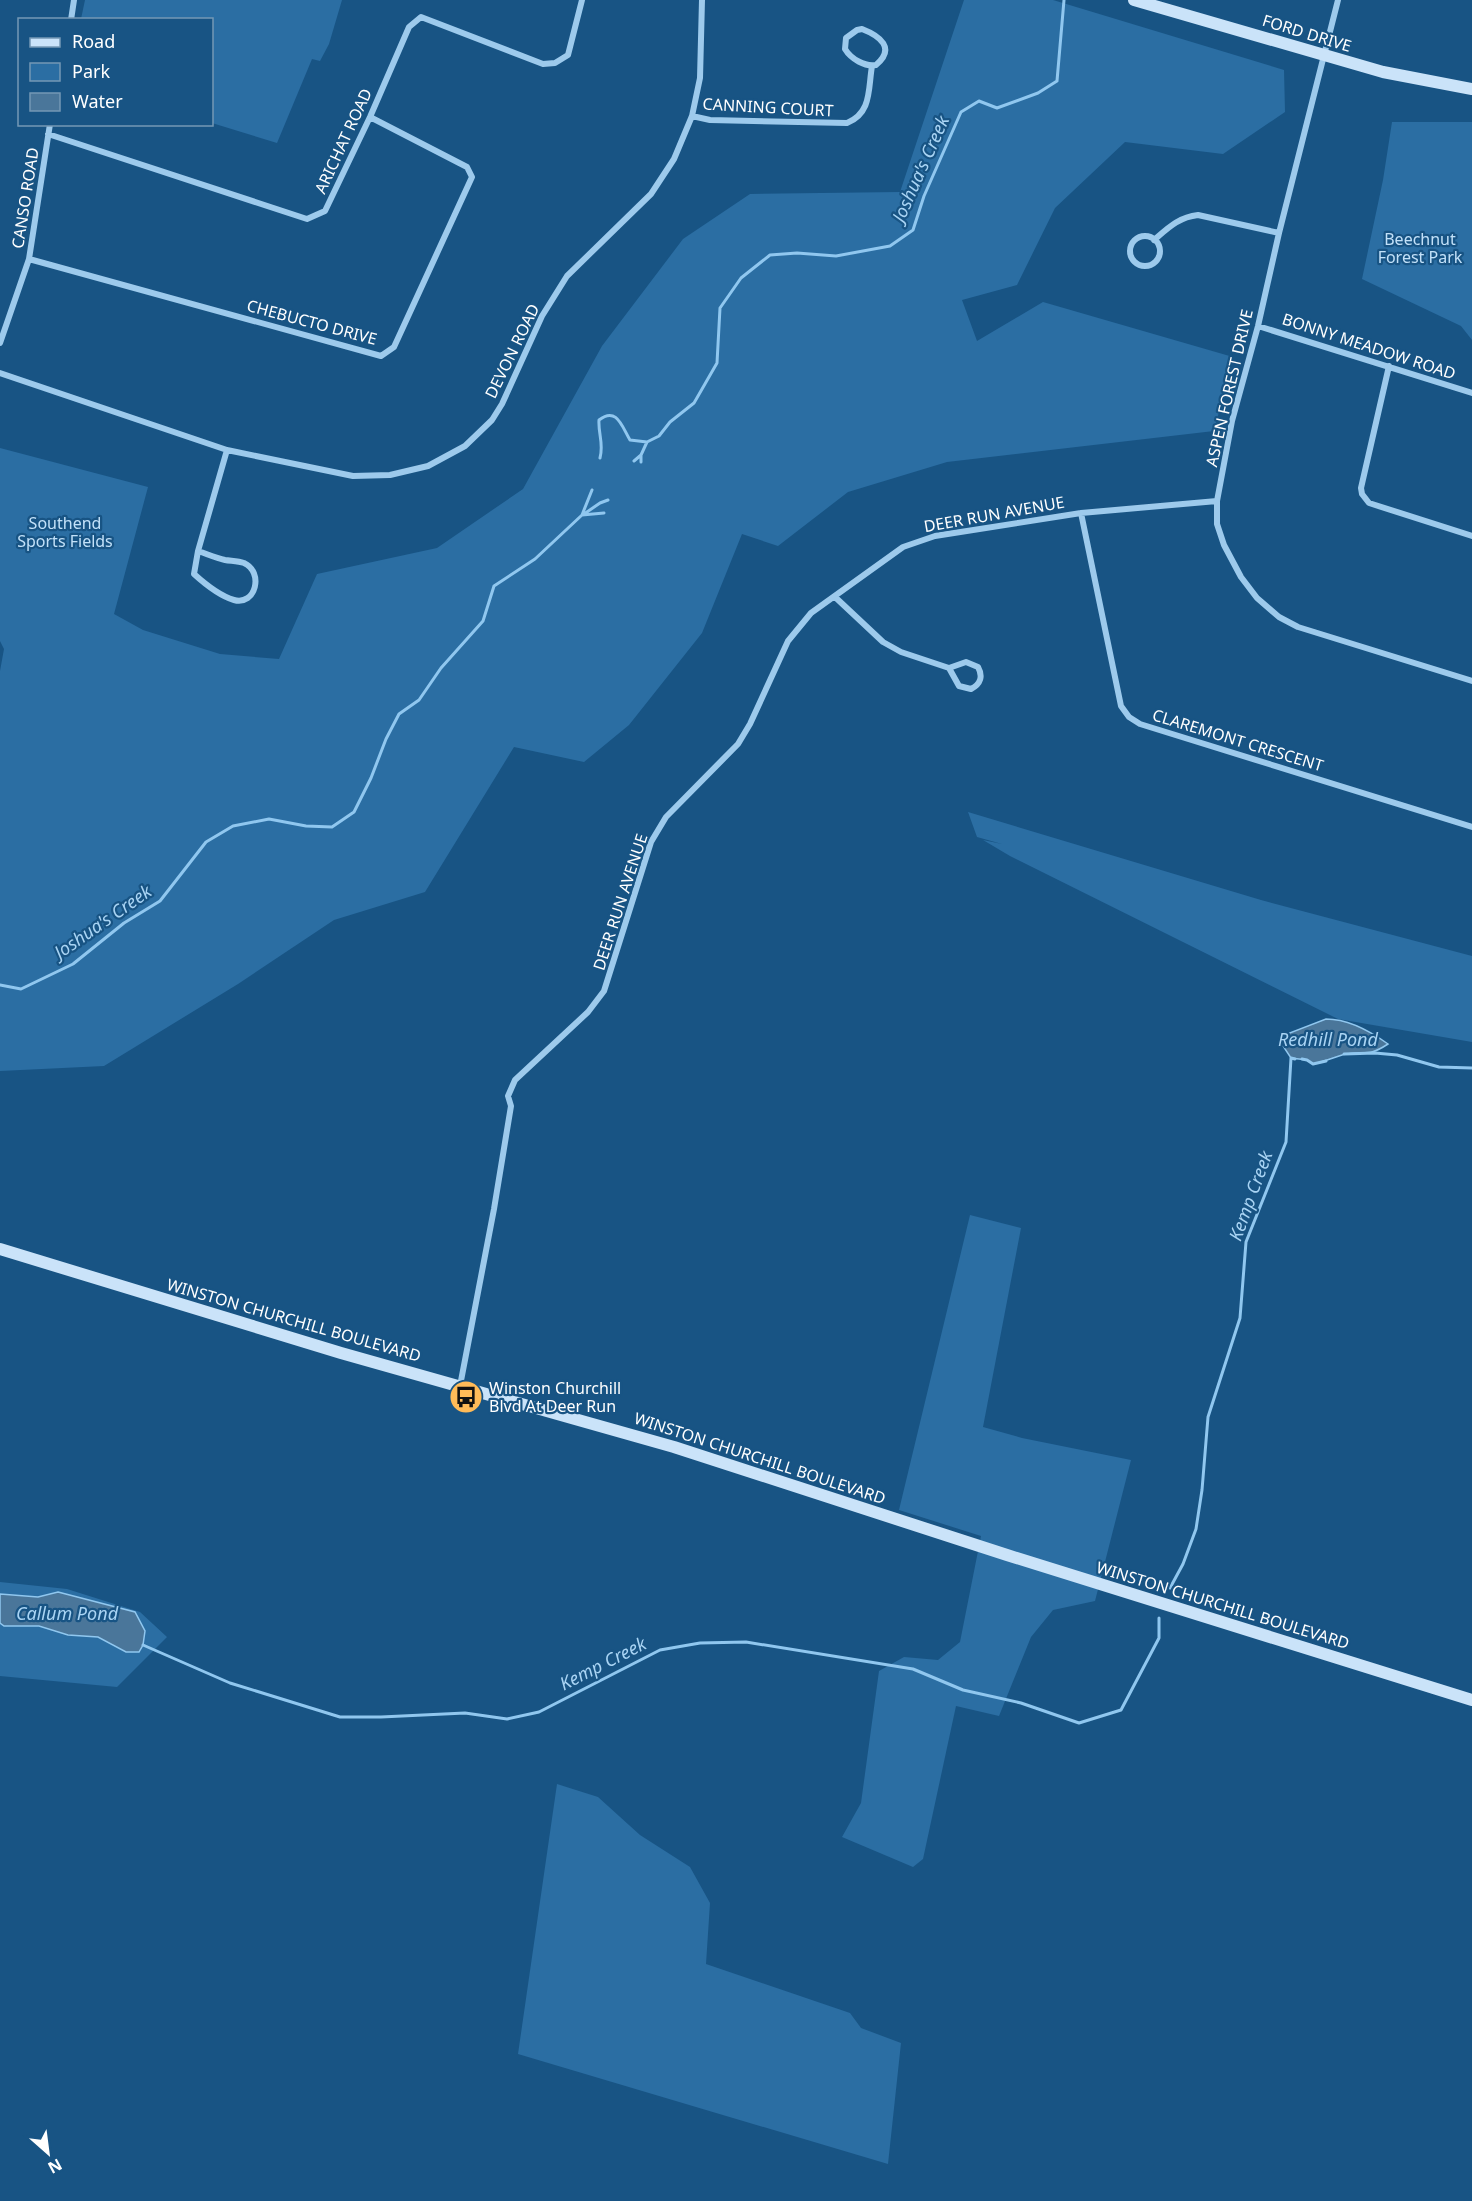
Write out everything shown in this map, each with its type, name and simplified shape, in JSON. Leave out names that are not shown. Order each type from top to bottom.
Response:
[{"type":"main road","name":"FORD DRIVE","points":[[1134,0],[1383,72],[1472,89]]},
{"type":"main road","name":"WINSTON CHURCHILL BOULEVARD","points":[[0,1249],[246,1325],[674,1447],[1007,1555],[1472,1700]]},
{"type":"street","points":[[71,18],[74,0]]},
{"type":"street","name":"ARICHAT ROAD","points":[[48,134],[307,219],[325,211],[370,117],[409,27],[421,17],[543,63],[555,63],[568,55],[582,0]]},
{"type":"street","name":"DEVON ROAD","points":[[0,373],[227,450],[353,476],[390,475],[428,466],[465,446],[492,420],[502,404],[542,316],[567,276],[651,194],[674,159],[692,116],[700,78],[702,0]]},
{"type":"street","name":"ASPEN FOREST DRIVE","points":[[1338,0],[1258,326],[1232,421],[1218,501],[1217,524],[1232,562],[1257,598],[1279,617],[1298,627],[1472,681]]},
{"type":"street","name":"CANNING COURT","points":[[857,30],[866,31],[880,39],[885,46],[886,51],[882,60],[872,66],[852,57],[845,49],[846,38],[857,30]]},
{"type":"street","name":"CANNING COURT","points":[[692,116],[710,120],[847,123],[861,115],[866,108],[872,66]]},
{"type":"street","name":"CHEBUCTO DRIVE","points":[[29,259],[381,356],[394,347],[472,177],[467,167],[370,117]]},
{"type":"street","name":"CANSO ROAD","points":[[0,343],[29,259],[50,126]]},
{"type":"street","points":[[1154,240],[1177,221],[1187,216],[1198,215],[1279,233]]},
{"type":"street","points":[[1146,237],[1154,240],[1160,249],[1158,259],[1151,265],[1136,264],[1131,256],[1133,242],[1146,237]]},
{"type":"street","name":"BONNY MEADOW ROAD","points":[[1258,326],[1472,393]]},
{"type":"street","points":[[1389,366],[1361,488],[1362,494],[1370,503],[1472,536]]},
{"type":"street","points":[[198,551],[245,563],[254,572],[257,580],[250,595],[243,600],[235,601],[206,585],[194,574],[198,551],[227,450]]},
{"type":"street","name":"DEER RUN AVENUE","points":[[460,1386],[494,1209],[511,1106],[508,1096],[514,1080],[588,1012],[604,991],[651,842],[666,817],[738,744],[750,724],[789,641],[799,626],[811,613],[903,547],[934,536],[1081,513],[1218,501]]},
{"type":"street","name":"CLAREMONT CRESCENT","points":[[1081,513],[1121,706],[1129,717],[1140,724],[1472,827]]},
{"type":"street","points":[[835,597],[883,642],[901,652],[950,668],[966,662],[974,664],[981,675],[978,684],[971,689],[962,688],[956,683],[950,668]]},
{"type":"green space","points":[[85,0],[342,0],[329,44],[320,61],[312,59],[277,143],[213,123],[213,18],[81,18]]},
{"type":"green space","name":"Southend Sports Fields","points":[[964,0],[1053,0],[1284,70],[1285,112],[1223,154],[1125,142],[1055,208],[1017,285],[962,300],[977,341],[1043,302],[1233,357],[1214,431],[947,462],[848,492],[778,546],[742,534],[702,633],[629,725],[584,762],[514,747],[425,892],[334,920],[238,984],[104,1066],[0,1071],[0,671],[4,649],[0,641],[0,448],[148,487],[114,614],[143,630],[220,654],[279,659],[317,574],[437,548],[523,489],[602,346],[683,239],[750,194],[900,192]]},
{"type":"green space","name":"Beechnut Forest Park","points":[[1392,122],[1472,122],[1472,340],[1461,326],[1362,279],[1383,180]]},
{"type":"green space","points":[[968,812],[1261,900],[1472,956],[1472,1042],[1338,1019],[1010,856],[983,840],[1002,844],[977,837]]},
{"type":"green space","points":[[970,1215],[1021,1228],[983,1427],[1022,1438],[1131,1460],[1095,1601],[1053,1610],[1031,1637],[999,1716],[956,1706],[923,1859],[913,1867],[842,1837],[861,1803],[879,1671],[904,1657],[938,1660],[960,1642],[981,1536],[899,1510]]},
{"type":"green space","points":[[0,1582],[67,1589],[140,1612],[167,1637],[117,1687],[0,1676]]},
{"type":"green space","points":[[557,1784],[598,1797],[640,1835],[690,1867],[710,1903],[706,1964],[850,2013],[861,2028],[901,2043],[888,2164],[518,2054]]},
{"type":"water","name":"Redhill Pond","points":[[1326,1019],[1342,1021],[1358,1027],[1388,1044],[1371,1052],[1346,1054],[1313,1064],[1307,1060],[1291,1058],[1283,1046],[1287,1034]]},
{"type":"water","name":"Callum Pond","points":[[58,1592],[135,1612],[145,1631],[143,1645],[139,1652],[126,1652],[98,1637],[68,1635],[39,1626],[4,1626],[0,1623],[0,1594],[38,1597]]},
{"type":"waterway","name":"Joshua's Creek","points":[[600,458],[599,420],[605,416],[615,417],[630,440],[647,442],[659,436],[670,422],[694,403],[717,363],[720,308],[741,278],[770,255],[797,253],[836,256],[890,246],[913,230],[924,196],[961,112],[979,101],[997,108],[1038,93],[1057,81],[1064,0]]},
{"type":"waterway","points":[[641,462],[641,455],[647,442]]},
{"type":"waterway","points":[[634,461],[641,455]]},
{"type":"waterway","name":"Joshua's Creek","points":[[0,985],[21,989],[73,964],[124,923],[160,901],[206,842],[233,826],[269,819],[306,826],[332,827],[354,812],[399,714],[419,700],[441,668],[483,621],[494,586],[535,559],[582,515],[592,490]]},
{"type":"waterway","points":[[584,514],[608,500]]},
{"type":"waterway","points":[[582,515],[604,513]]},
{"type":"waterway","name":"Kemp Creek","points":[[1344,1054],[1397,1055],[1439,1067],[1472,1068]]},
{"type":"waterway","name":"Kemp Creek","points":[[1170,1588],[1183,1564],[1196,1529],[1202,1490],[1208,1417],[1240,1318],[1246,1242],[1286,1142],[1291,1058],[1295,1059]]},
{"type":"waterway","name":"Kemp Creek","points":[[1302,1059],[1313,1064],[1326,1061]]},
{"type":"waterway","name":"Kemp Creek","points":[[143,1645],[230,1683],[340,1717],[465,1713],[507,1719],[539,1712],[660,1650],[700,1643],[746,1642],[913,1669],[963,1690],[1021,1703],[1079,1723],[1121,1710],[1159,1638],[1159,1618]]},
{"type":"place","name":"Winston Churchill Blvd At Deer Run","points":[[466,1397]]}]
